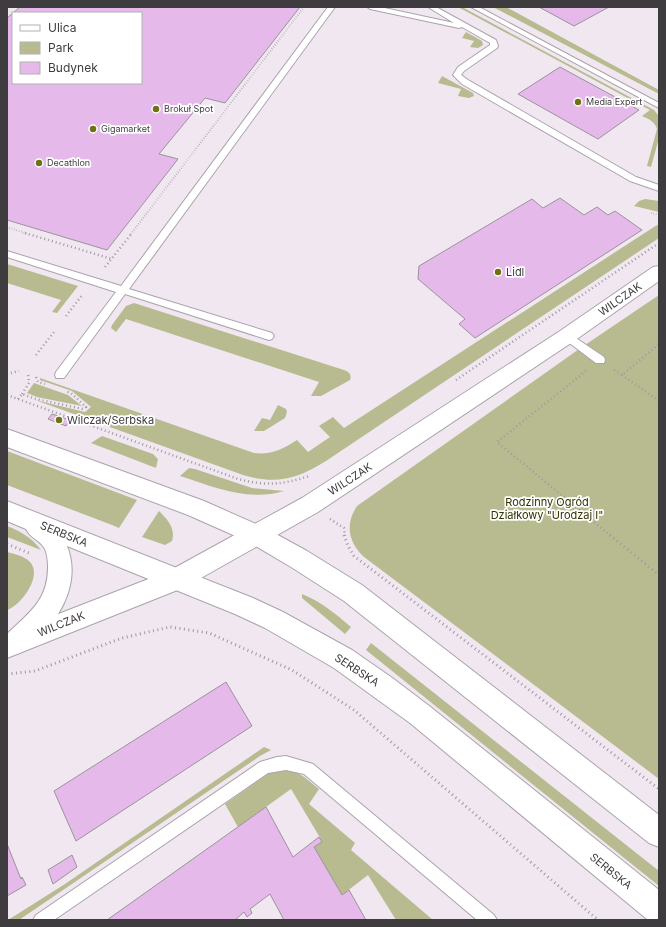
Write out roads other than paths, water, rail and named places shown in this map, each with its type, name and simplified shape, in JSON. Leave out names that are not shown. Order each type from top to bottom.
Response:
[{"type":"street","name":"WILCZAK","points":[[12,644],[177,579],[310,505],[567,336],[659,272]]},
{"type":"street","points":[[7,438],[196,508],[257,535],[299,559],[353,594],[659,833]]},
{"type":"street","name":"WILCZAK","points":[[12,644],[48,610],[56,594],[60,563],[57,548],[49,534],[14,514]]},
{"type":"street","name":"SERBSKA","points":[[14,514],[177,579],[274,620],[343,659],[426,719],[659,909]]},
{"type":"lane","points":[[60,375],[332,7]]},
{"type":"lane","points":[[370,7],[471,29]]},
{"type":"lane","points":[[431,7],[493,42],[494,46],[461,69],[457,75],[461,79],[633,179],[659,188]]},
{"type":"lane","points":[[474,7],[659,106]]},
{"type":"lane","points":[[7,254],[269,336]]},
{"type":"lane","points":[[567,336],[600,360]]},
{"type":"lane","points":[[41,920],[265,767],[279,762],[294,763],[308,770],[490,920]]},
{"type":"place","name":"Media Expert","points":[[578,102]]},
{"type":"place","name":"Brokuł Spot","points":[[156,109]]},
{"type":"place","name":"Gigamarket","points":[[93,129]]},
{"type":"place","name":"Decathlon","points":[[39,163]]},
{"type":"place","name":"Lidl","points":[[498,272]]},
{"type":"place","name":"Wilczak/Serbska","points":[[59,420]]},
{"type":"park label","name":"Rodzinny Ogród Działkowy \"Urodzaj I\"","points":[[547,508]]}]
